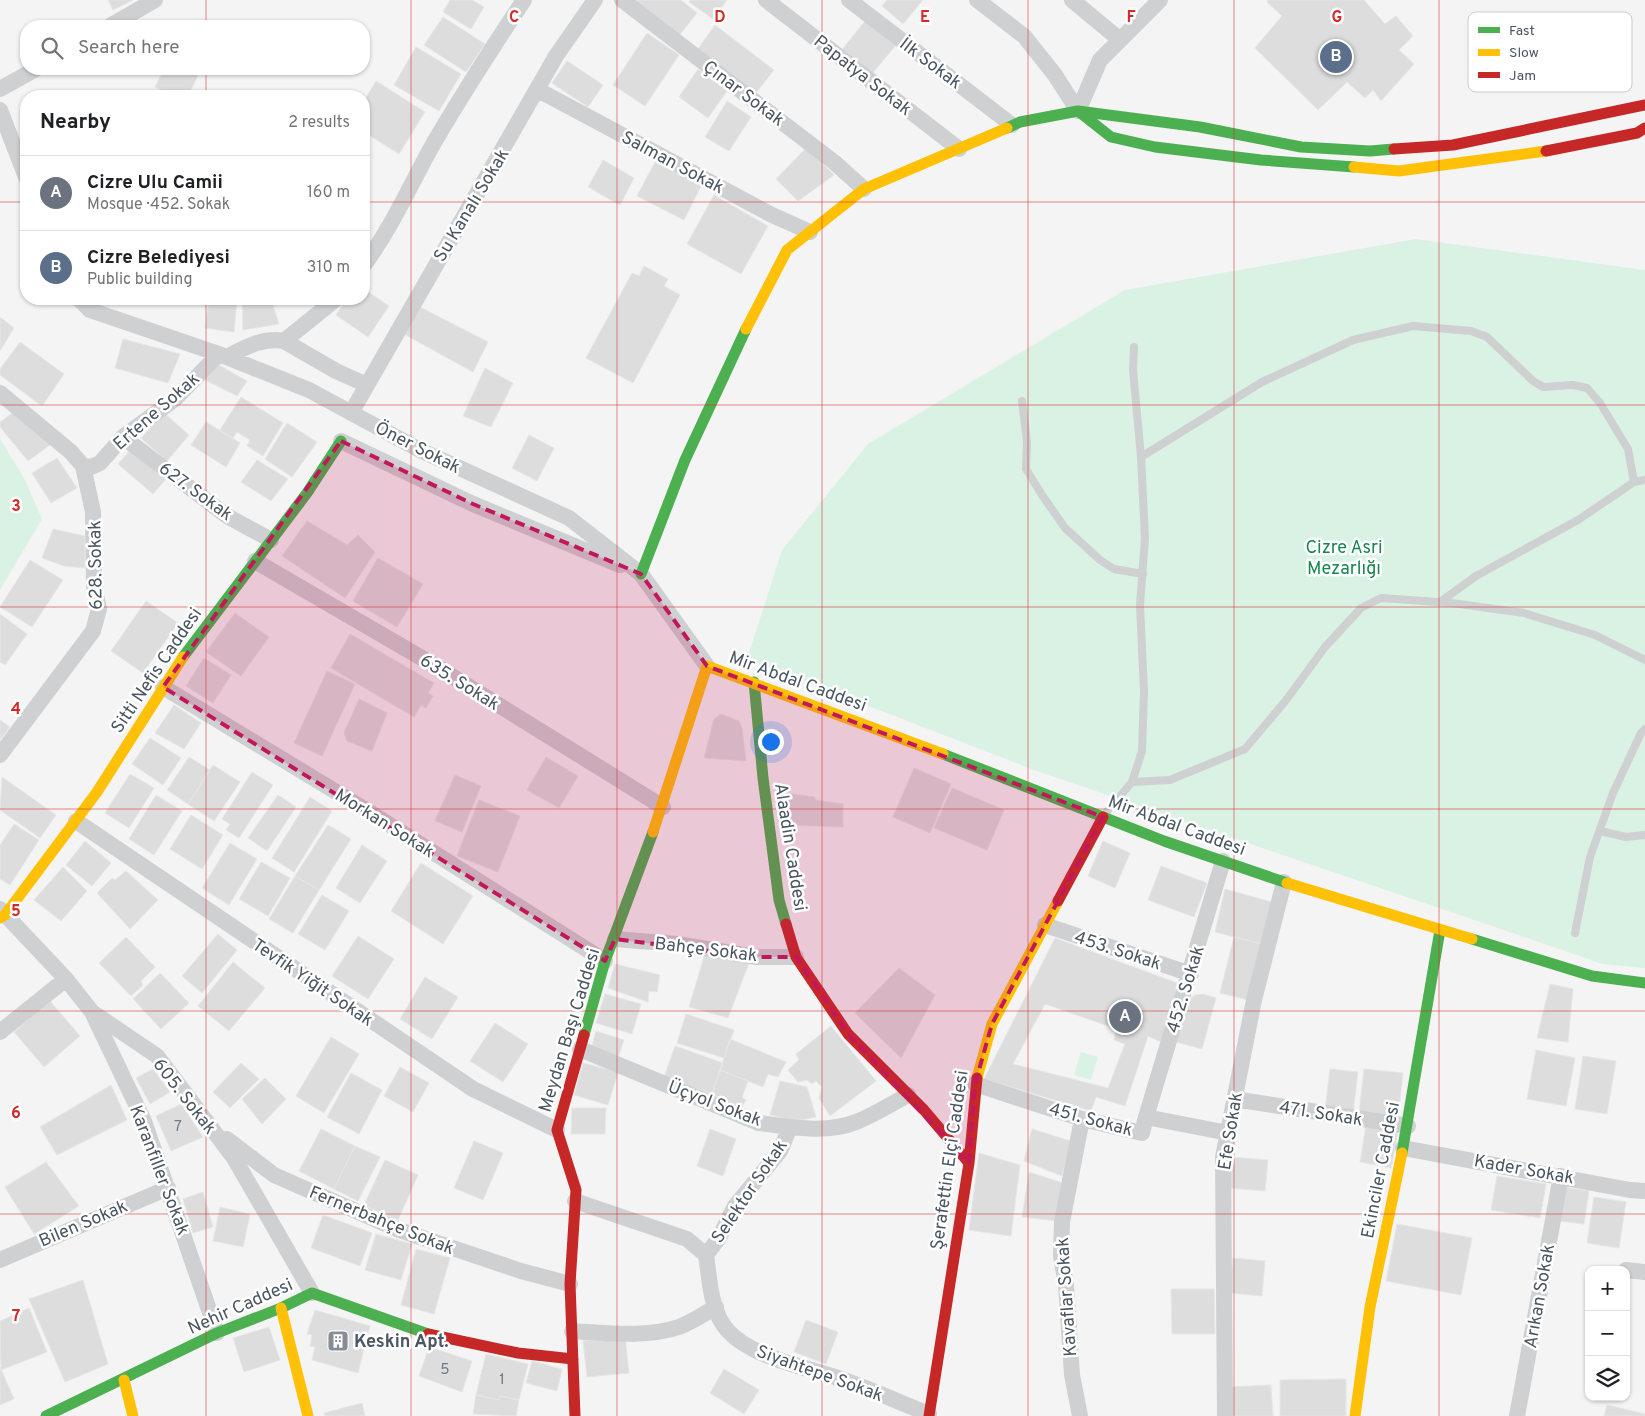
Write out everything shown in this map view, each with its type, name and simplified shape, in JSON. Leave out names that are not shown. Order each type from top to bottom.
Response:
[{"type":"street","points":[[120,20],[155,0]]},
{"type":"street","points":[[370,257],[382,240],[435,141],[489,52],[524,0]]},
{"type":"street","name":"Su Kanalı Sokak","points":[[351,413],[556,56],[595,0]]},
{"type":"street","name":"Çınar Sokak","points":[[622,0],[834,162],[864,189]]},
{"type":"street","name":"Papatya Sokak","points":[[766,0],[959,149]]},
{"type":"street","name":"İlk Sokak","points":[[849,0],[1012,125]]},
{"type":"street","points":[[977,0],[1024,36],[1055,75],[1078,111],[1101,132],[1111,137],[1155,146],[1261,160],[1399,171],[1531,154],[1637,133],[1645,128]]},
{"type":"street","points":[[1072,0],[1119,39]]},
{"type":"street","points":[[1078,111],[1100,60],[1160,0]]},
{"type":"street","points":[[0,89],[25,75]]},
{"type":"street","name":"Salman Sokak","points":[[538,90],[763,210],[810,232]]},
{"type":"street","points":[[341,441],[474,504],[641,574],[686,460],[731,360],[787,250],[864,189],[1012,125],[1078,111],[1200,127],[1302,147],[1370,151],[1453,145],[1600,116],[1645,105]]},
{"type":"street","points":[[0,110],[20,162]]},
{"type":"street","name":"Öner Sokak","points":[[85,305],[90,310],[223,356],[309,390],[420,450],[569,518],[641,574],[707,666]]},
{"type":"street","points":[[329,305],[284,341],[336,371],[366,385]]},
{"type":"street","name":"Ertene Sokak","points":[[83,466],[91,467],[100,463],[123,437],[175,399],[223,356],[252,344],[272,339],[284,341]]},
{"type":"street","points":[[1,395],[71,452],[83,466]]},
{"type":"street","name":"627. Sokak","points":[[123,437],[227,516],[271,540]]},
{"type":"street","name":"Sitti Nefis Caddesi","points":[[2,914],[76,821],[176,665],[306,493],[341,441]]},
{"type":"street","name":"628. Sokak","points":[[0,755],[93,631],[99,609],[94,586],[94,512],[83,466]]},
{"type":"street","name":"635. Sokak","points":[[255,561],[439,668],[663,806]]},
{"type":"street","name":"Meydan Başı Caddesi","points":[[575,1416],[570,1284],[576,1190],[557,1130],[605,962],[616,939],[663,806],[707,666]]},
{"type":"street","name":"Mir Abdal Caddesi","points":[[707,666],[754,682],[1103,817],[1284,882],[1592,976],[1645,983]]},
{"type":"street","name":"Alaadin Caddesi","points":[[754,682],[763,778],[778,900],[796,956],[848,1034],[908,1095],[969,1162]]},
{"type":"street","name":"Morkan Sokak","points":[[163,687],[363,808],[605,962]]},
{"type":"street","name":"Şerafettin Elçi Caddesi","points":[[929,1415],[969,1162],[975,1084],[992,1024],[1103,817]]},
{"type":"street","name":"Tevfik Yiğit Sokak","points":[[76,821],[473,1089],[557,1130]]},
{"type":"street","name":"452. Sokak","points":[[1146,1117],[1191,974],[1223,861]]},
{"type":"street","name":"Efe Sokak","points":[[1225,1416],[1222,1158],[1254,1000],[1284,882]]},
{"type":"street","name":"605. Sokak","points":[[2,914],[66,979],[92,1012],[156,1056],[234,1158],[312,1293]]},
{"type":"street","name":"453. Sokak","points":[[1045,925],[1191,974]]},
{"type":"street","name":"Ekinciler Caddesi","points":[[1355,1416],[1370,1307],[1408,1126],[1440,930]]},
{"type":"street","name":"Bahçe Sokak","points":[[616,939],[677,944],[756,957],[796,956]]},
{"type":"street","points":[[0,1032],[66,979]]},
{"type":"street","name":"Karanfiller Sokak","points":[[92,1012],[144,1121],[217,1333]]},
{"type":"street","name":"Üçyol Sokak","points":[[580,1049],[759,1123],[790,1127],[831,1128],[855,1122],[908,1095]]},
{"type":"street","name":"451. Sokak","points":[[975,1084],[1082,1119],[1142,1133],[1146,1117],[1228,1133]]},
{"type":"street","name":"471. Sokak","points":[[1234,1099],[1408,1126]]},
{"type":"street","name":"Kavaflar Sokak","points":[[1080,1416],[1072,1375],[1066,1285],[1061,1256],[1062,1222],[1082,1119]]},
{"type":"street","name":"Fernerbahçe Sokak","points":[[210,1126],[274,1175],[399,1230],[521,1271],[570,1284]]},
{"type":"street","name":"Selektor Sokak","points":[[706,1255],[719,1238],[735,1206],[780,1151],[790,1127]]},
{"type":"street","name":"Kader Sokak","points":[[1403,1148],[1630,1190],[1645,1191]]},
{"type":"street","name":"Arıkan Sokak","points":[[1517,1416],[1561,1176]]},
{"type":"street","name":"Bilen Sokak","points":[[0,1260],[168,1188]]},
{"type":"street","points":[[575,1201],[687,1239],[706,1255]]},
{"type":"street","name":"Siyahtepe Sokak","points":[[706,1255],[709,1288],[727,1330],[752,1350],[844,1380],[929,1415]]},
{"type":"street","points":[[1630,1271],[1645,1272]]},
{"type":"street","name":"Nehir Caddesi","points":[[46,1416],[124,1380],[217,1333],[282,1308],[312,1293],[437,1337],[518,1353],[573,1359]]},
{"type":"street","points":[[572,1331],[612,1334],[652,1332],[677,1328],[692,1322],[716,1307]]},
{"type":"street","points":[[282,1308],[308,1416]]},
{"type":"street","points":[[124,1380],[133,1416]]},
{"type":"lane","points":[[1141,457],[1262,382],[1353,340],[1413,326],[1471,331],[1487,337],[1532,380],[1543,387],[1573,385],[1587,388],[1600,403],[1628,449],[1634,482]]},
{"type":"lane","points":[[1103,817],[1132,782],[1142,751],[1144,692],[1140,605],[1145,538],[1141,457],[1133,370],[1134,347]]},
{"type":"lane","points":[[1022,401],[1027,442],[1026,469],[1042,495],[1066,528],[1100,560],[1114,569],[1143,574]]},
{"type":"lane","points":[[1440,602],[1476,576],[1578,520],[1634,482],[1645,480]]},
{"type":"lane","points":[[1132,782],[1170,780],[1245,749],[1287,700],[1325,647],[1361,608],[1381,598],[1440,602],[1524,614],[1595,635],[1645,660]]},
{"type":"lane","points":[[1575,933],[1590,857],[1613,793],[1641,733],[1645,729]]},
{"type":"lane","points":[[1600,831],[1626,837],[1645,835]]},
{"type":"highlighted area","points":[[341,441],[473,504],[641,574],[707,666],[1103,817],[992,1024],[975,1084],[969,1163],[848,1034],[796,957],[756,957],[615,939],[605,961],[163,687]]},
{"type":"green space","name":"Cizre Asri Mezarlığı","points":[[1416,239],[1645,270],[1645,968],[1603,964],[1034,770],[747,659],[782,550],[868,444],[1125,290]]},
{"type":"green space","points":[[0,439],[24,478],[42,519],[0,590]]},
{"type":"green space","points":[[1081,1052],[1098,1057],[1091,1080],[1074,1075]]},
{"type":"building","points":[[108,0],[133,0],[113,10]]},
{"type":"building","points":[[450,0],[472,0],[484,7],[471,29],[443,12]]},
{"type":"building","points":[[631,0],[681,0],[697,13],[678,37]]},
{"type":"building","points":[[690,0],[727,0],[713,19],[689,2]]},
{"type":"building","points":[[887,0],[923,0],[903,24],[882,6]]},
{"type":"building","points":[[1268,0],[1364,0],[1385,24],[1396,16],[1413,36],[1399,50],[1414,64],[1381,101],[1373,90],[1365,98],[1347,82],[1318,110],[1255,48],[1282,16],[1267,2]]},
{"type":"building","points":[[443,17],[485,44],[466,72],[424,45]]},
{"type":"building","points":[[865,21],[896,45],[871,75],[841,51]]},
{"type":"building","points":[[715,25],[774,70],[756,93],[698,49]]},
{"type":"building","points":[[647,33],[679,55],[645,106],[613,85]]},
{"type":"building","points":[[416,47],[461,74],[439,111],[394,85]]},
{"type":"building","points":[[567,61],[603,85],[588,107],[552,83]]},
{"type":"building","points":[[698,69],[727,91],[708,118],[679,97]]},
{"type":"building","points":[[161,75],[198,75],[191,90],[161,90],[155,87]]},
{"type":"building","points":[[376,81],[425,112],[399,154],[370,136],[370,91]]},
{"type":"building","points":[[727,101],[751,117],[729,151],[705,137]]},
{"type":"building","points":[[807,147],[834,175],[798,201],[776,179]]},
{"type":"building","points":[[603,160],[634,178],[620,205],[588,187]]},
{"type":"building","points":[[655,162],[701,186],[684,220],[637,196]]},
{"type":"building","points":[[714,195],[768,226],[741,274],[687,244]]},
{"type":"building","points":[[644,266],[668,279],[664,286],[680,295],[633,383],[586,358],[632,273],[639,276]]},
{"type":"building","points":[[370,293],[389,306],[368,337],[336,315],[343,305],[370,305]]},
{"type":"building","points":[[208,305],[236,305],[234,332],[205,328]]},
{"type":"building","points":[[242,305],[273,305],[279,324],[243,330]]},
{"type":"building","points":[[420,307],[488,342],[473,372],[404,334]]},
{"type":"building","points":[[0,317],[14,328],[0,351]]},
{"type":"building","points":[[123,339],[180,354],[168,383],[115,368]]},
{"type":"building","points":[[20,342],[64,374],[42,406],[0,375],[0,369]]},
{"type":"building","points":[[219,365],[247,381],[237,396],[205,380]]},
{"type":"building","points":[[485,368],[513,383],[491,427],[463,416]]},
{"type":"building","points":[[241,397],[283,423],[263,456],[247,446],[250,440],[237,432],[233,438],[220,430]]},
{"type":"building","points":[[14,412],[54,442],[28,461],[0,427],[0,422]]},
{"type":"building","points":[[164,413],[189,435],[167,461],[141,438]]},
{"type":"building","points":[[206,422],[240,443],[226,467],[191,445]]},
{"type":"building","points":[[287,423],[317,442],[292,477],[265,459]]},
{"type":"building","points":[[529,435],[554,448],[537,481],[512,468]]},
{"type":"building","points":[[131,449],[166,479],[153,494],[118,464]]},
{"type":"building","points":[[57,458],[77,488],[51,503],[32,473]]},
{"type":"building","points":[[257,460],[288,479],[271,501],[241,482]]},
{"type":"building","points":[[307,521],[347,545],[358,535],[375,552],[345,598],[282,556]]},
{"type":"building","points":[[53,529],[85,536],[85,568],[64,566],[42,558]]},
{"type":"building","points":[[378,558],[423,584],[397,627],[353,601]]},
{"type":"building","points":[[30,560],[63,580],[32,627],[0,607]]},
{"type":"building","points":[[146,601],[178,623],[143,673],[111,651]]},
{"type":"building","points":[[235,613],[269,637],[241,676],[206,652]]},
{"type":"building","points":[[0,614],[27,634],[5,665],[0,662]]},
{"type":"building","points":[[350,634],[434,683],[428,693],[433,696],[426,708],[421,705],[414,717],[331,668]]},
{"type":"building","points":[[204,658],[231,675],[213,703],[186,686]]},
{"type":"building","points":[[327,671],[355,684],[322,756],[294,743]]},
{"type":"building","points":[[359,699],[387,713],[372,751],[347,741],[344,733]]},
{"type":"building","points":[[174,705],[201,723],[184,749],[155,733]]},
{"type":"building","points":[[721,714],[739,721],[742,728],[746,761],[704,758],[714,719]]},
{"type":"building","points":[[0,720],[10,727],[0,740]]},
{"type":"building","points":[[150,738],[181,758],[163,785],[132,764]]},
{"type":"building","points":[[189,757],[210,770],[188,804],[167,790]]},
{"type":"building","points":[[546,757],[578,776],[559,808],[527,790]]},
{"type":"building","points":[[213,765],[240,782],[214,821],[188,804]]},
{"type":"building","points":[[914,768],[951,784],[930,833],[893,817]]},
{"type":"building","points":[[252,772],[273,785],[239,838],[226,830],[230,824],[222,819]]},
{"type":"building","points":[[130,774],[154,788],[129,828],[105,813]]},
{"type":"building","points":[[455,775],[481,786],[462,832],[435,821]]},
{"type":"building","points":[[2,777],[56,815],[40,838],[0,810]]},
{"type":"building","points":[[952,788],[1004,810],[987,850],[934,828]]},
{"type":"building","points":[[785,793],[843,804],[843,827],[785,825]]},
{"type":"building","points":[[156,795],[182,811],[154,855],[129,839]]},
{"type":"building","points":[[278,795],[296,807],[267,851],[248,838]]},
{"type":"building","points":[[310,797],[332,811],[294,872],[272,858]]},
{"type":"building","points":[[479,800],[520,816],[498,872],[457,856]]},
{"type":"building","points":[[191,815],[223,835],[202,869],[170,849]]},
{"type":"building","points":[[14,824],[39,840],[10,885],[0,879],[0,845]]},
{"type":"building","points":[[328,825],[351,839],[319,890],[295,876]]},
{"type":"building","points":[[85,841],[111,863],[92,886],[66,865]]},
{"type":"building","points":[[1103,841],[1130,853],[1115,888],[1088,876]]},
{"type":"building","points":[[230,843],[257,859],[229,905],[202,888]]},
{"type":"building","points":[[362,845],[387,861],[360,903],[336,888]]},
{"type":"building","points":[[261,862],[290,878],[268,916],[239,899]]},
{"type":"building","points":[[421,863],[473,896],[443,944],[391,911]]},
{"type":"building","points":[[1161,866],[1207,883],[1194,917],[1148,900]]},
{"type":"building","points":[[63,867],[87,891],[61,921],[34,900]]},
{"type":"building","points":[[126,871],[158,900],[130,929],[97,893],[112,878],[115,880]]},
{"type":"building","points":[[295,876],[319,890],[293,933],[269,919]]},
{"type":"building","points":[[1225,889],[1272,902],[1262,944],[1215,932]]},
{"type":"building","points":[[322,895],[349,911],[325,950],[298,934]]},
{"type":"building","points":[[218,934],[237,950],[202,993],[182,976]]},
{"type":"building","points":[[358,936],[394,959],[368,999],[332,976]]},
{"type":"building","points":[[126,937],[155,967],[141,981],[143,985],[131,996],[99,963]]},
{"type":"building","points":[[1234,937],[1262,944],[1248,1000],[1220,993]]},
{"type":"building","points":[[1055,938],[1177,983],[1163,1043],[1148,1036],[1125,1106],[1096,1097],[1091,1111],[984,1079]],"holes":[[[1045,1004],[1117,1029],[1114,1040],[1125,1044],[1108,1088],[1013,1064]]]},
{"type":"building","points":[[704,957],[749,963],[728,1018],[689,1007]]},
{"type":"building","points":[[233,962],[265,988],[229,1031],[198,1006]]},
{"type":"building","points":[[615,964],[660,975],[657,992],[649,991],[648,1002],[608,988]]},
{"type":"building","points":[[899,968],[935,995],[901,1058],[855,1013]]},
{"type":"building","points":[[160,973],[189,1003],[161,1029],[133,999]]},
{"type":"building","points":[[425,977],[458,997],[432,1039],[400,1019]]},
{"type":"building","points":[[1550,984],[1573,989],[1568,1042],[1537,1038]]},
{"type":"building","points":[[605,994],[641,1004],[632,1034],[596,1023]]},
{"type":"building","points":[[1204,994],[1216,998],[1202,1049],[1176,1042],[1189,1000],[1195,995]]},
{"type":"building","points":[[50,1001],[80,1036],[44,1067],[14,1032]]},
{"type":"building","points":[[686,1014],[734,1030],[724,1058],[677,1043]]},
{"type":"building","points":[[495,1023],[528,1044],[503,1082],[470,1061]]},
{"type":"building","points":[[831,1026],[876,1081],[830,1116],[819,1098],[822,1087],[816,1081],[812,1084],[807,1080],[798,1082],[788,1070],[799,1060],[796,1054]]},
{"type":"building","points":[[596,1031],[624,1040],[618,1058],[591,1049]]},
{"type":"building","points":[[331,1037],[359,1054],[324,1113],[296,1096]]},
{"type":"building","points":[[730,1039],[786,1062],[778,1077],[768,1074],[763,1087],[720,1070]]},
{"type":"building","points":[[675,1046],[723,1063],[712,1094],[664,1077]]},
{"type":"building","points":[[1536,1050],[1575,1058],[1566,1106],[1527,1099]]},
{"type":"building","points":[[1583,1056],[1616,1061],[1607,1114],[1575,1109]]},
{"type":"building","points":[[241,1063],[259,1079],[230,1108],[213,1092]]},
{"type":"building","points":[[583,1063],[618,1072],[608,1105],[574,1095]]},
{"type":"building","points":[[400,1067],[429,1083],[413,1112],[384,1096]]},
{"type":"building","points":[[153,1069],[170,1092],[150,1104],[136,1078]]},
{"type":"building","points":[[1330,1069],[1358,1072],[1353,1114],[1325,1110]]},
{"type":"building","points":[[1364,1069],[1403,1073],[1398,1118],[1359,1113]]},
{"type":"building","points":[[720,1070],[748,1081],[742,1097],[746,1100],[742,1107],[712,1094]]},
{"type":"building","points":[[351,1073],[382,1090],[359,1134],[327,1117]]},
{"type":"building","points":[[265,1078],[286,1099],[262,1124],[242,1099]]},
{"type":"building","points":[[780,1081],[807,1087],[816,1117],[796,1121],[770,1115]]},
{"type":"building","points":[[111,1085],[127,1120],[57,1155],[40,1127]]},
{"type":"building","points":[[181,1104],[203,1137],[171,1151],[156,1116]]},
{"type":"building","points":[[572,1108],[606,1108],[605,1134],[571,1134]]},
{"type":"building","points":[[1366,1125],[1398,1131],[1391,1168],[1360,1162]]},
{"type":"building","points":[[321,1129],[355,1146],[334,1189],[299,1171]]},
{"type":"building","points":[[710,1129],[736,1139],[723,1176],[697,1166]]},
{"type":"building","points":[[1032,1129],[1071,1141],[1062,1176],[1024,1161]]},
{"type":"building","points":[[474,1141],[503,1153],[483,1200],[454,1188]]},
{"type":"building","points":[[355,1146],[380,1157],[358,1201],[334,1189]]},
{"type":"building","points":[[979,1153],[1020,1165],[1011,1236],[969,1230]]},
{"type":"building","points":[[1231,1157],[1268,1160],[1265,1191],[1229,1188]]},
{"type":"building","points":[[385,1160],[418,1175],[398,1220],[364,1205]]},
{"type":"building","points":[[46,1162],[79,1206],[34,1234],[5,1187]]},
{"type":"building","points":[[1029,1172],[1063,1183],[1058,1221],[1022,1217]]},
{"type":"building","points":[[1497,1176],[1546,1184],[1540,1218],[1491,1210]]},
{"type":"building","points":[[1563,1187],[1589,1191],[1584,1224],[1559,1221]]},
{"type":"building","points":[[203,1192],[213,1227],[193,1233],[183,1199]]},
{"type":"building","points":[[1594,1197],[1626,1202],[1619,1248],[1587,1243]]},
{"type":"building","points":[[220,1207],[250,1214],[243,1247],[213,1241]]},
{"type":"building","points":[[323,1215],[372,1233],[360,1266],[311,1248]]},
{"type":"building","points":[[1397,1224],[1472,1238],[1461,1295],[1386,1281]]},
{"type":"building","points":[[376,1234],[412,1244],[401,1280],[365,1270]]},
{"type":"building","points":[[416,1249],[450,1258],[434,1314],[401,1305]]},
{"type":"building","points":[[1233,1258],[1265,1261],[1262,1296],[1229,1293]]},
{"type":"building","points":[[83,1280],[108,1364],[65,1382],[29,1299]]},
{"type":"building","points":[[1171,1289],[1214,1289],[1215,1334],[1172,1334]]},
{"type":"building","points":[[29,1308],[47,1352],[1,1370],[0,1321]]},
{"type":"building","name":"Keskin Apt.","points":[[315,1310],[370,1326],[358,1373],[312,1360],[315,1347],[310,1346],[312,1335],[307,1334]]},
{"type":"building","points":[[806,1320],[838,1332],[826,1364],[794,1352]]},
{"type":"building","points":[[269,1327],[280,1360],[244,1372],[233,1338]]},
{"type":"building","points":[[625,1337],[629,1373],[587,1377],[583,1341]]},
{"type":"building","points":[[429,1347],[472,1361],[462,1392],[419,1376]]},
{"type":"building","points":[[486,1354],[528,1364],[519,1400],[500,1396],[499,1400],[476,1395]]},
{"type":"building","points":[[532,1361],[562,1369],[557,1391],[526,1383]]},
{"type":"building","points":[[0,1367],[14,1399],[0,1405]]},
{"type":"building","points":[[724,1369],[759,1390],[744,1414],[710,1393]]},
{"type":"building","points":[[1346,1379],[1346,1416],[1280,1416],[1280,1380]]},
{"type":"building","points":[[1271,1385],[1273,1416],[1230,1416],[1229,1387]]},
{"type":"building","points":[[476,1395],[499,1400],[500,1396],[519,1400],[516,1416],[473,1414]]},
{"type":"building","points":[[362,1403],[365,1416],[325,1416],[324,1413]]},
{"type":"building","points":[[1607,1405],[1645,1414],[1645,1416],[1604,1416]]},
{"type":"traffic: fast","points":[[1078,111],[1111,137],[1155,147],[1261,160],[1354,167]]},
{"type":"traffic: fast","points":[[1007,128],[1020,122],[1078,111],[1200,127],[1301,147],[1370,151],[1394,149]]},
{"type":"traffic: fast","points":[[641,574],[685,460],[746,329]]},
{"type":"traffic: fast","points":[[183,657],[307,493],[341,441]]},
{"type":"traffic: fast","points":[[754,682],[763,778],[779,900],[786,924]]},
{"type":"traffic: fast","points":[[943,754],[1164,841],[1287,883]]},
{"type":"traffic: fast","points":[[584,1035],[605,961],[653,832]]},
{"type":"traffic: fast","points":[[1402,1153],[1440,930]]},
{"type":"traffic: fast","points":[[1472,939],[1592,976],[1645,983]]},
{"type":"traffic: fast","points":[[46,1416],[217,1333],[281,1308],[312,1293],[428,1334]]},
{"type":"traffic: slow","points":[[746,329],[787,250],[864,189],[1007,128]]},
{"type":"traffic: slow","points":[[1354,167],[1399,171],[1546,151]]},
{"type":"traffic: slow","points":[[0,918],[5,915],[97,792],[183,657]]},
{"type":"traffic: slow","points":[[653,832],[707,666],[943,754]]},
{"type":"traffic: slow","points":[[1287,883],[1472,939]]},
{"type":"traffic: slow","points":[[977,1078],[992,1024],[1058,901]]},
{"type":"traffic: slow","points":[[1355,1416],[1370,1307],[1402,1153]]},
{"type":"traffic: slow","points":[[281,1308],[308,1416]]},
{"type":"traffic: slow","points":[[124,1380],[133,1416]]},
{"type":"traffic: jam","points":[[1394,149],[1453,145],[1645,105]]},
{"type":"traffic: jam","points":[[1546,151],[1637,133],[1645,128]]},
{"type":"traffic: jam","points":[[1058,901],[1103,817]]},
{"type":"traffic: jam","points":[[786,924],[796,957],[848,1034],[924,1110],[969,1163]]},
{"type":"traffic: jam","points":[[575,1416],[570,1284],[576,1190],[557,1130],[584,1035]]},
{"type":"traffic: jam","points":[[929,1416],[969,1163],[977,1078]]},
{"type":"traffic: jam","points":[[428,1334],[518,1353],[573,1359]]},
{"type":"place","name":"Cizre Belediyesi","points":[[1336,57]]},
{"type":"place","name":"Cizre Ulu Camii","points":[[1125,1017]]},
{"type":"place","name":"Keskin Apt.","points":[[338,1341]]}]
